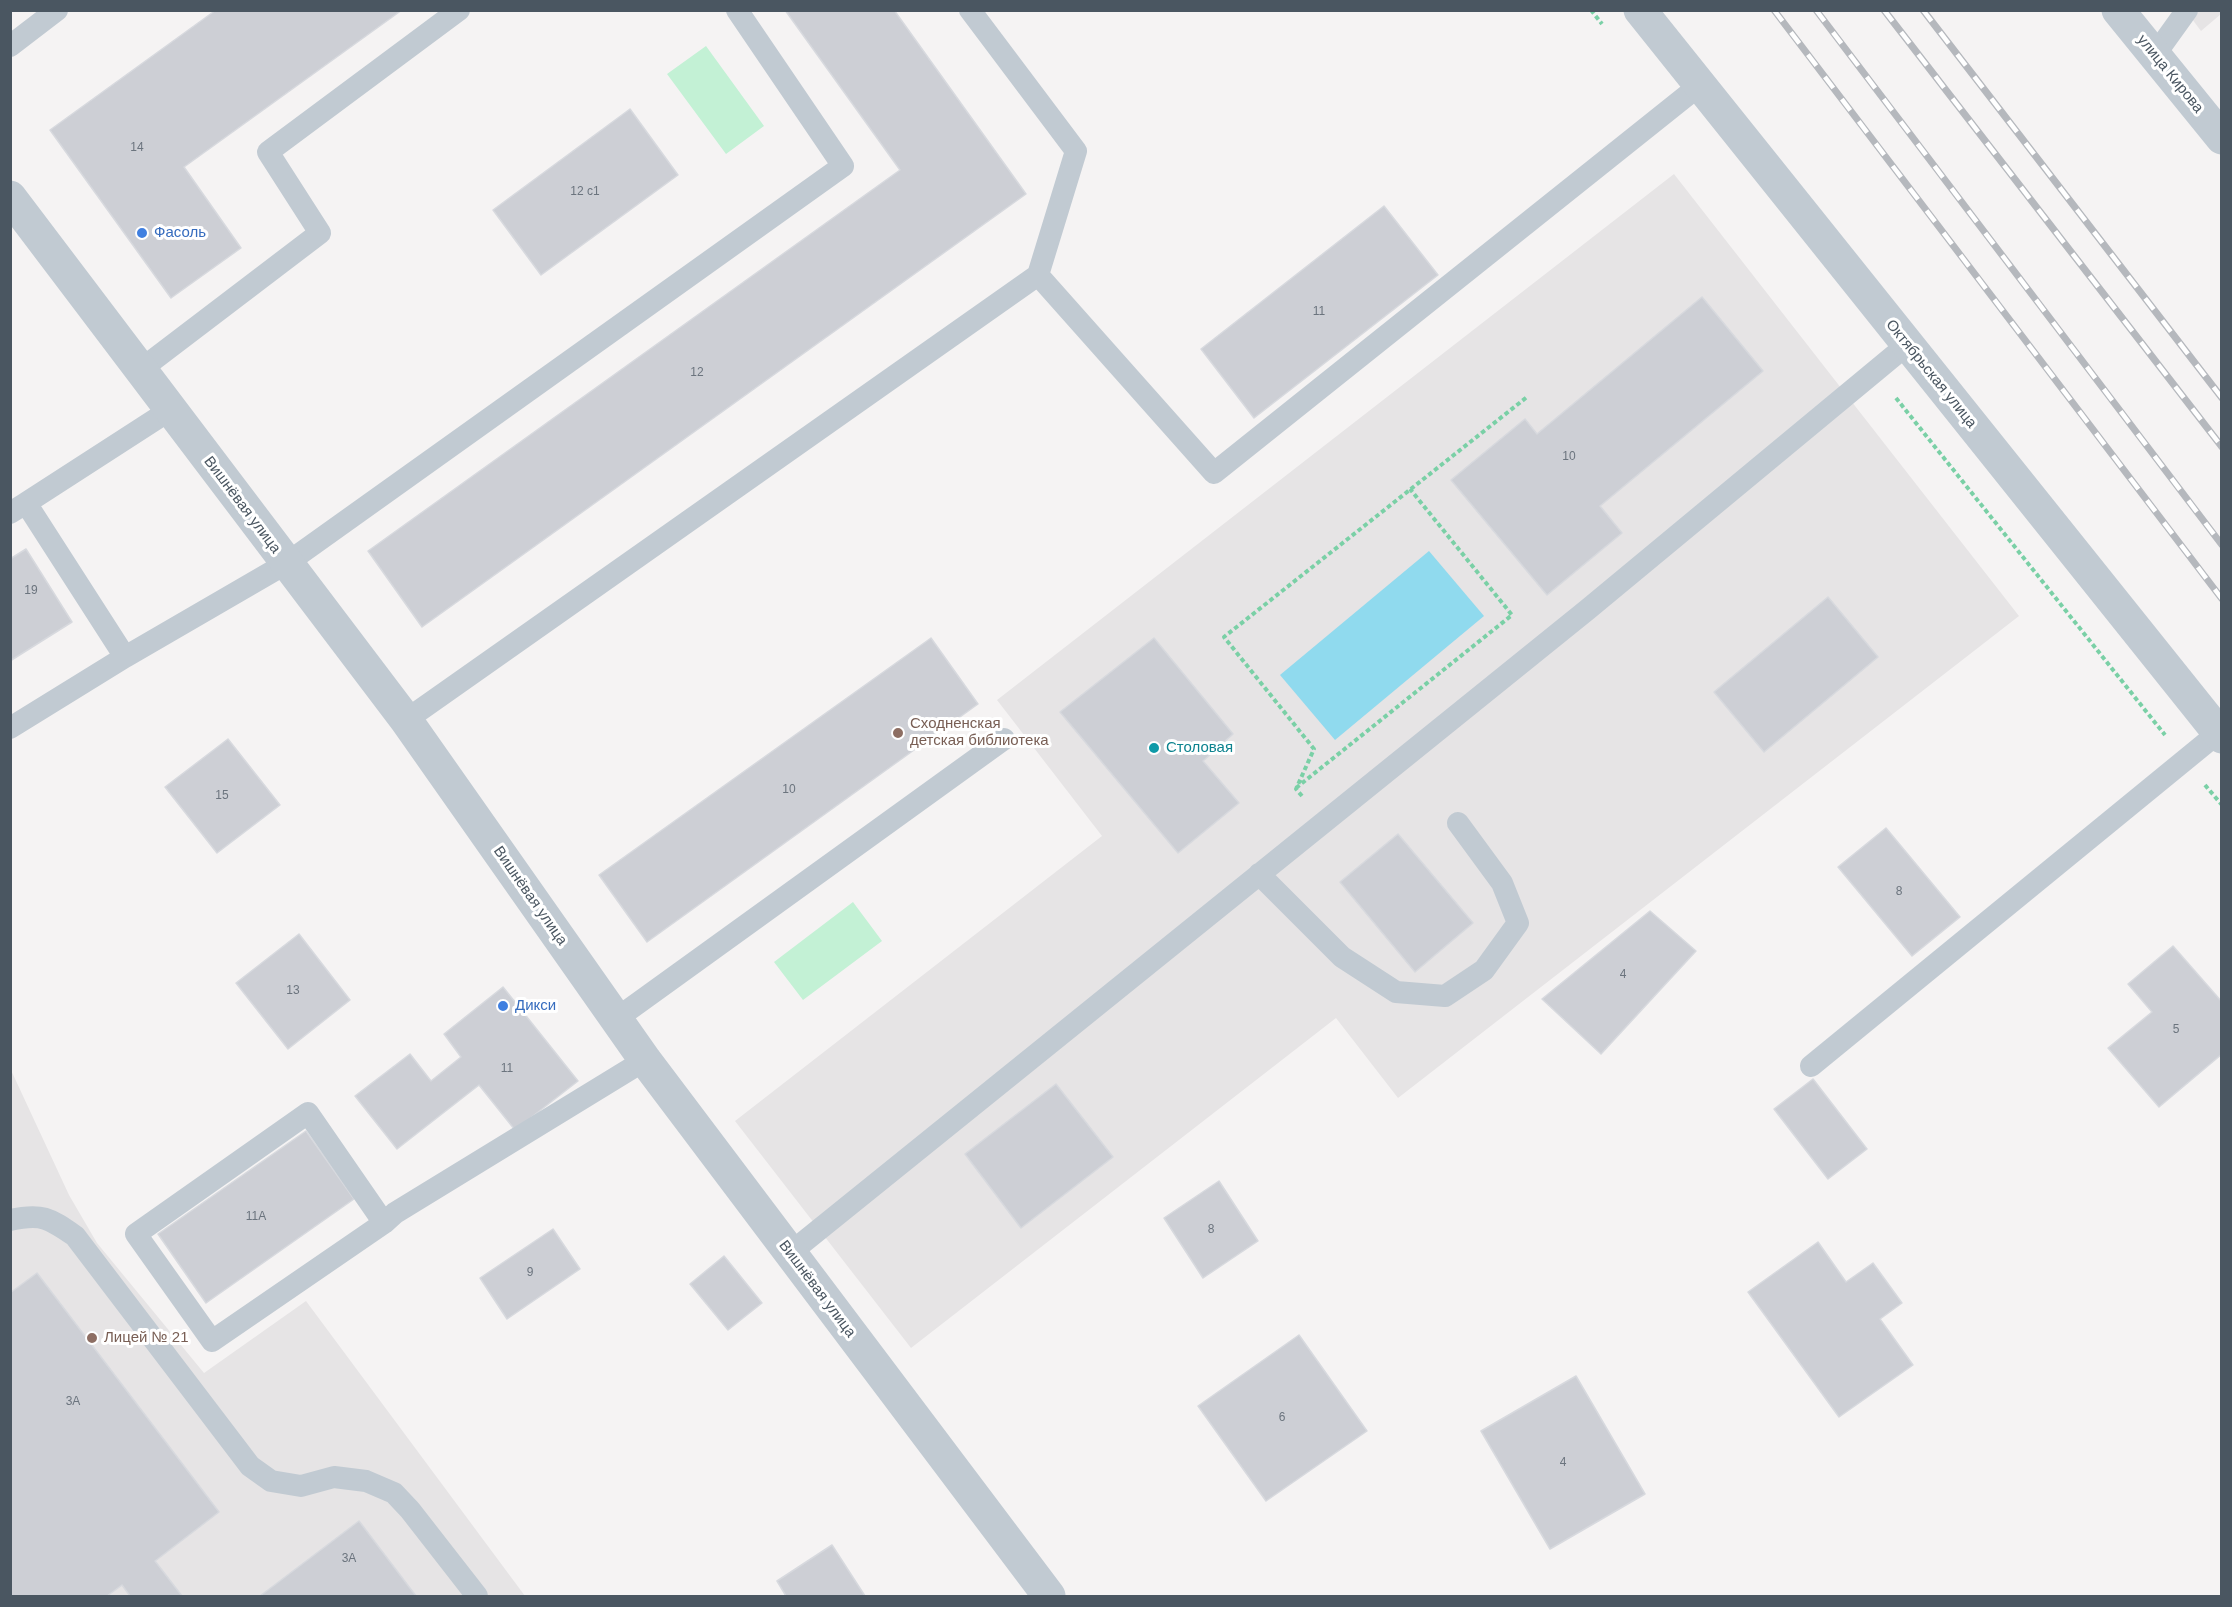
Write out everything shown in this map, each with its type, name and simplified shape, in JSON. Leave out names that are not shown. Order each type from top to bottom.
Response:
[{"type":"street","name":"Октябрьская улица","points":[[1640,10],[2220,735]]},
{"type":"street","name":"улица Кирова","points":[[2118,10],[2222,138]]},
{"type":"street","name":"Вишнёвая улица","points":[[10,196],[406,720],[645,1059],[1049,1596]]},
{"type":"lane","points":[[10,46],[57,10]]},
{"type":"lane","points":[[140,370],[320,233],[268,152],[459,10]]},
{"type":"lane","points":[[10,728],[125,657],[287,563],[843,166],[737,10]]},
{"type":"lane","points":[[406,720],[1038,275],[1076,151],[970,10]]},
{"type":"lane","points":[[2154,56],[2187,10]]},
{"type":"lane","points":[[1038,275],[1214,473],[1700,85]]},
{"type":"lane","points":[[790,1253],[1605,595],[1908,344]]},
{"type":"lane","points":[[125,657],[18,508],[170,410]]},
{"type":"lane","points":[[1811,1066],[2220,735]]},
{"type":"lane","points":[[616,1019],[1004,739]]},
{"type":"lane","points":[[1259,874],[1342,957],[1396,992],[1444,996],[1484,970],[1518,923],[1502,883],[1458,824]]},
{"type":"lane","points":[[384,1223],[308,1113],[136,1234],[212,1341],[384,1223],[394,1213],[645,1059]]},
{"type":"lane","points":[[10,1220],[32,1215],[54,1221],[75,1236],[250,1466],[271,1481],[301,1486],[334,1477],[366,1480],[394,1493],[477,1596]]},
{"type":"path","points":[[1296,789],[1314,749],[1224,637],[1527,397]]},
{"type":"path","points":[[1296,789],[1512,615],[1410,489]]},
{"type":"path","points":[[1296,789],[1322,824]]},
{"type":"shaded area","points":[[2186,11],[2221,11],[2221,14],[2201,31]]},
{"type":"shaded area","points":[[1674,174],[2019,616],[1398,1098],[1336,1018],[911,1348],[735,1121],[1102,836],[997,700]]},
{"type":"shaded area","name":"Лицей № 21","points":[[10,1068],[69,1195],[97,1243],[204,1373],[306,1301],[525,1596],[11,1596]]},
{"type":"green space","points":[[706,46],[764,126],[726,154],[667,74]]},
{"type":"green space","points":[[853,902],[882,941],[803,1000],[774,962]]},
{"type":"water","points":[[1429,551],[1484,616],[1335,740],[1280,675]]},
{"type":"building","points":[[216,10],[402,10],[184,167],[241,248],[171,298],[50,130]]},
{"type":"building","points":[[785,10],[894,10],[1026,194],[422,627],[368,551],[900,170]]},
{"type":"building","points":[[630,109],[678,175],[541,275],[493,210]]},
{"type":"building","points":[[1384,206],[1438,275],[1254,418],[1201,349]]},
{"type":"building","points":[[1702,297],[1763,371],[1600,506],[1622,533],[1547,595],[1451,480],[1525,419],[1537,434]]},
{"type":"building","points":[[26,549],[72,622],[10,661],[10,559]]},
{"type":"building","points":[[1828,597],[1878,657],[1764,752],[1714,692]]},
{"type":"building","points":[[931,638],[978,704],[647,942],[599,875]]},
{"type":"building","name":"Столовая","points":[[1154,638],[1233,734],[1203,761],[1239,803],[1178,853],[1060,712]]},
{"type":"building","points":[[228,739],[280,805],[217,853],[165,787]]},
{"type":"building","points":[[1886,828],[1960,917],[1912,956],[1838,867]]},
{"type":"building","points":[[1398,834],[1473,923],[1415,972],[1340,882]]},
{"type":"building","points":[[1650,911],[1696,951],[1601,1054],[1542,999]]},
{"type":"building","points":[[299,934],[350,1000],[288,1049],[236,983]]},
{"type":"building","points":[[2173,946],[2222,1002],[2222,1054],[2159,1107],[2108,1048],[2152,1012],[2128,984]]},
{"type":"building","points":[[503,987],[578,1081],[515,1130],[479,1085],[397,1149],[355,1096],[410,1054],[431,1081],[461,1057],[444,1034]]},
{"type":"building","points":[[1813,1079],[1867,1149],[1828,1179],[1774,1109]]},
{"type":"building","points":[[1056,1084],[1113,1157],[1021,1228],[965,1154]]},
{"type":"building","points":[[306,1131],[354,1199],[206,1303],[158,1234]]},
{"type":"building","points":[[1219,1181],[1258,1241],[1203,1278],[1164,1218]]},
{"type":"building","points":[[553,1229],[580,1269],[507,1319],[480,1278]]},
{"type":"building","points":[[1818,1242],[1846,1282],[1873,1263],[1902,1303],[1880,1319],[1913,1365],[1839,1417],[1748,1292]]},
{"type":"building","points":[[724,1256],[762,1303],[728,1330],[690,1284]]},
{"type":"building","points":[[37,1273],[219,1512],[155,1561],[182,1596],[130,1596],[122,1585],[107,1596],[10,1596],[10,1293]]},
{"type":"building","points":[[1299,1335],[1367,1431],[1266,1501],[1198,1406]]},
{"type":"building","points":[[1576,1376],[1645,1494],[1550,1549],[1481,1431]]},
{"type":"building","points":[[359,1521],[416,1596],[260,1596]]},
{"type":"building","points":[[832,1545],[865,1596],[786,1596],[777,1581]]},
{"type":"railway","points":[[1774,10],[2222,599]]},
{"type":"railway","points":[[1816,10],[2222,545]]},
{"type":"railway","points":[[1884,10],[2222,447]]},
{"type":"railway","points":[[1923,10],[2222,398]]},
{"type":"place","name":"Фасоль","points":[[142,233]]},
{"type":"place","name":"Сходненская детская библиотека","points":[[898,733]]},
{"type":"place","name":"Столовая","points":[[1154,748]]},
{"type":"place","name":"Дикси","points":[[503,1006]]},
{"type":"place","name":"Лицей № 21","points":[[92,1338]]}]
